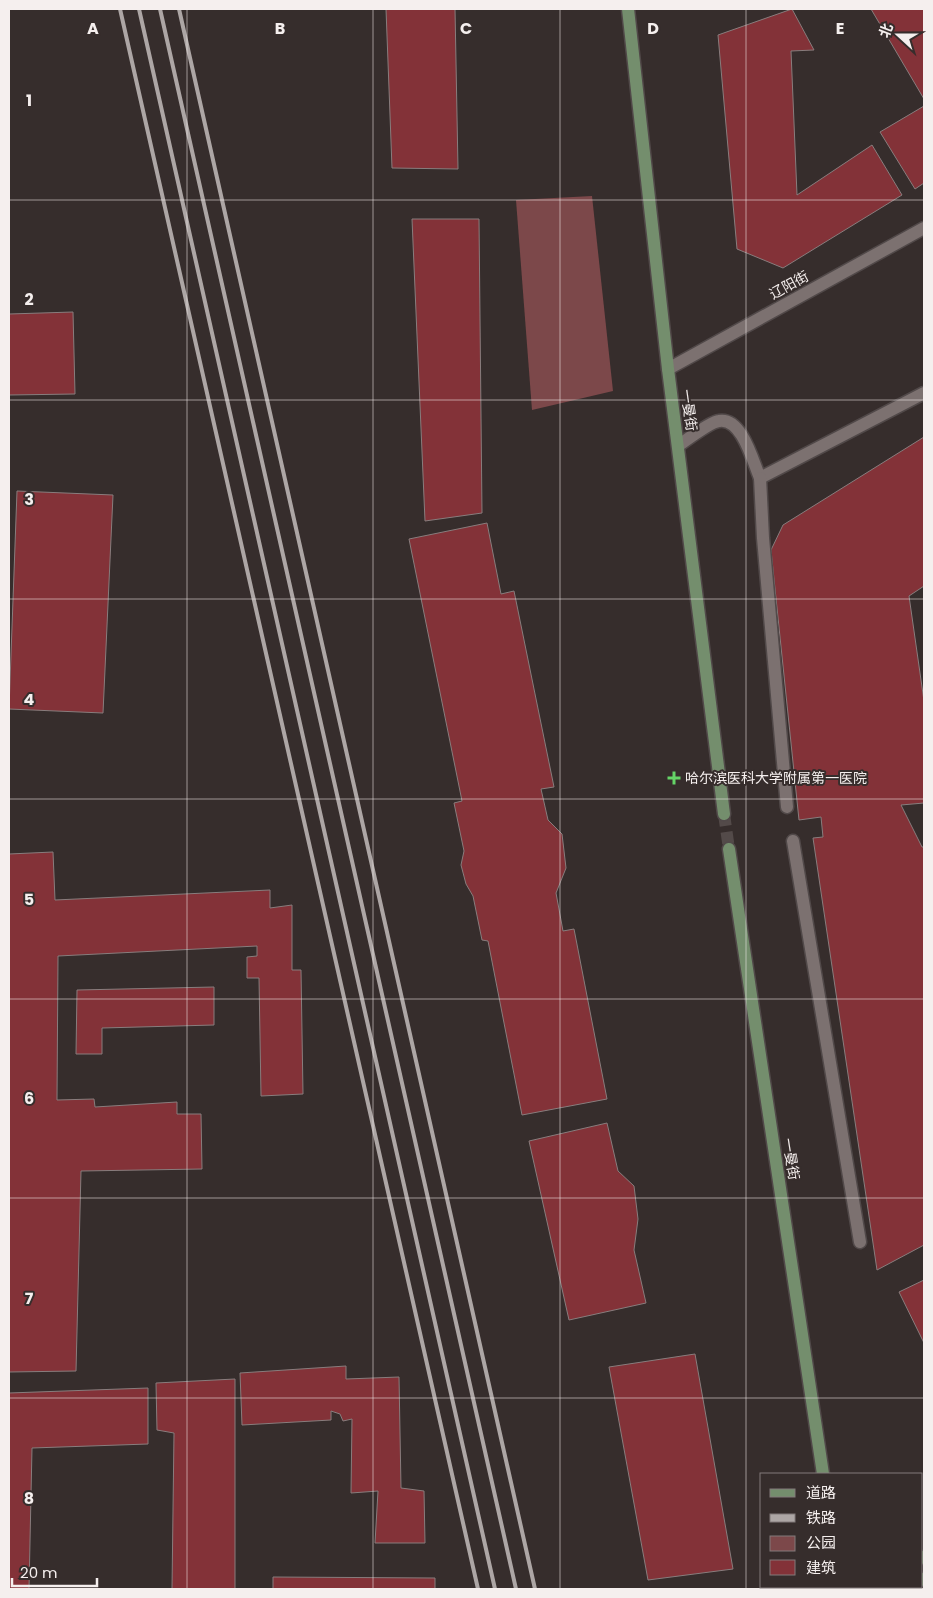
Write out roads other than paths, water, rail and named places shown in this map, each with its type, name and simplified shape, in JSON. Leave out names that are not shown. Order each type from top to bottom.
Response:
[{"type":"main road","name":"一曼街","points":[[628,9],[668,369],[724,814]]},
{"type":"main road","name":"一曼街","points":[[729,849],[824,1473]]},
{"type":"street","name":"辽阳街","points":[[668,369],[924,228]]},
{"type":"street","points":[[760,478],[924,393]]},
{"type":"street","points":[[679,445],[719,421],[730,422],[740,430],[760,478],[763,538],[788,808]]},
{"type":"street","points":[[793,841],[860,1242]]},
{"type":"tunnel","points":[[724,814],[729,849]]},
{"type":"railway","points":[[120,9],[478,1589]]},
{"type":"railway","points":[[139,9],[495,1589]]},
{"type":"railway","points":[[160,9],[516,1589]]},
{"type":"railway","points":[[179,9],[535,1589]]},
{"type":"place","name":"哈尔滨医科大学附属第一医院","points":[[674,778]]}]
